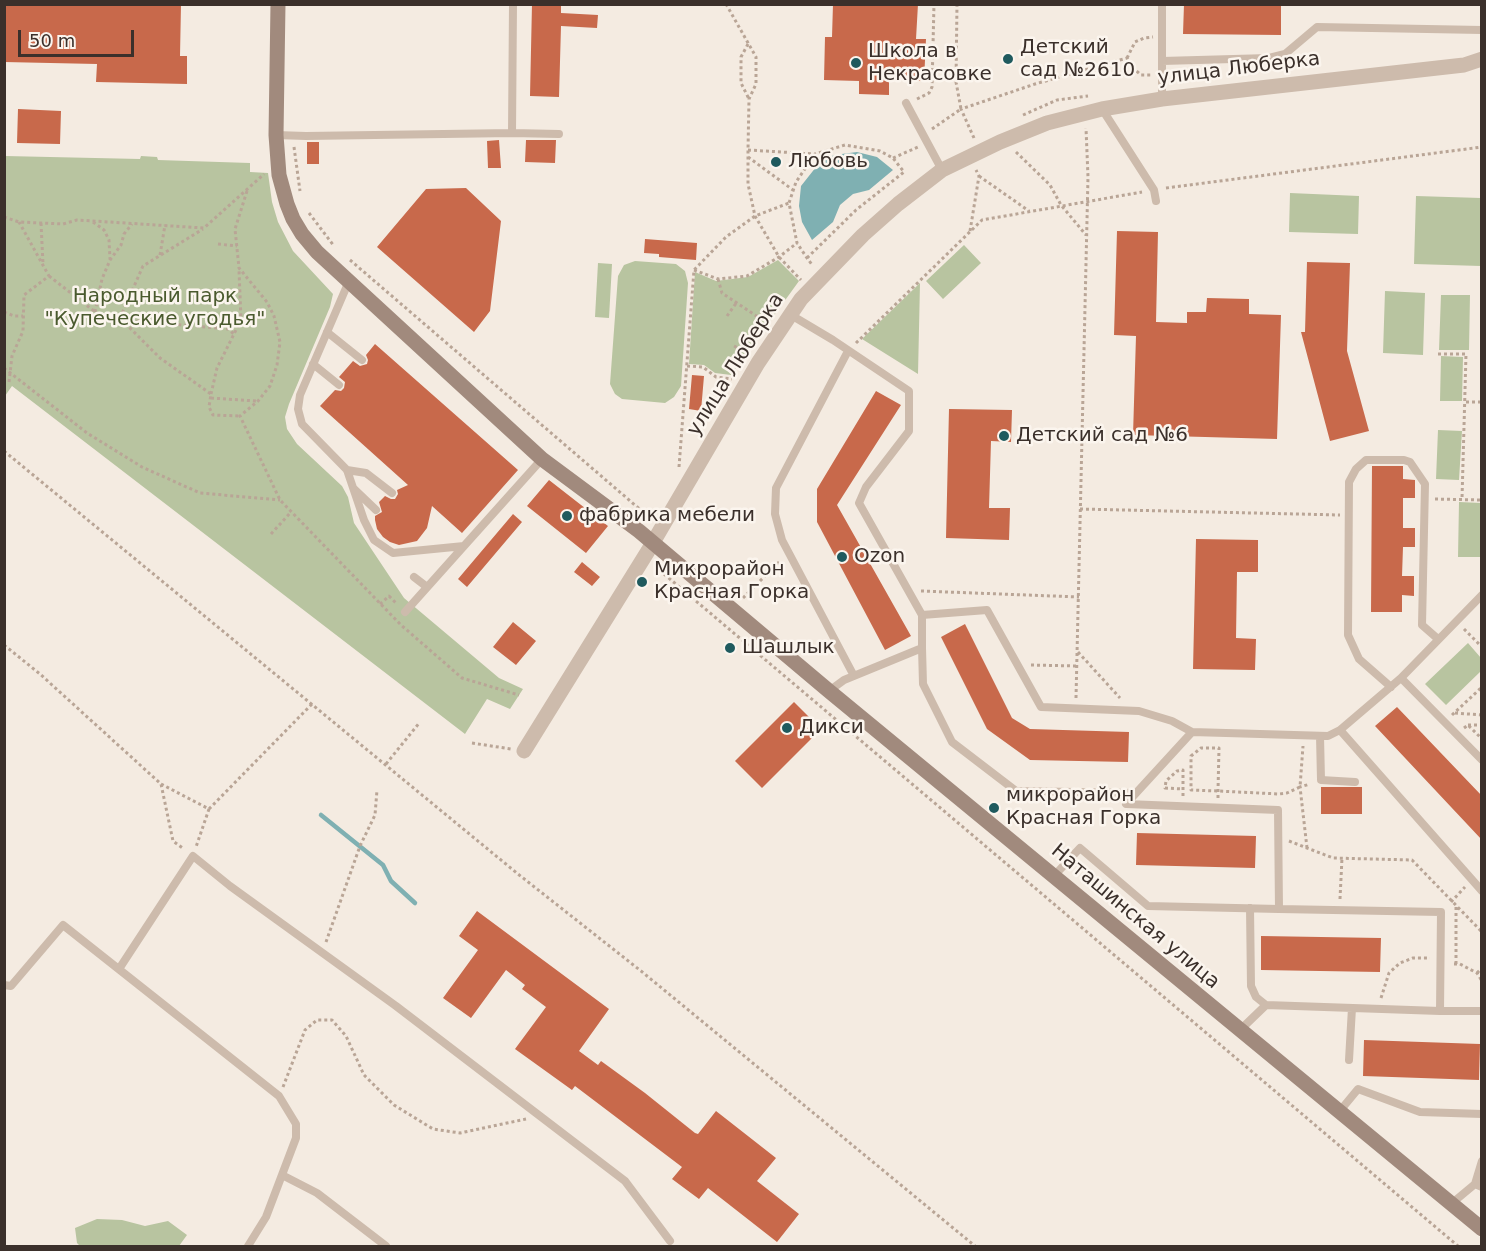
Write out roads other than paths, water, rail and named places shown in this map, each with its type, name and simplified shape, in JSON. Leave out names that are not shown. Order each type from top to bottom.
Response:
[{"type":"street","name":"Наташинская улица","points":[[278,4],[284,135],[279,175],[293,219],[317,252],[542,459],[653,542],[1053,877],[1482,1229]]},
{"type":"street","name":"улица Люберка","points":[[524,751],[653,542],[759,363],[801,299],[864,235],[939,166],[971,150],[1047,123],[1102,109],[1162,99],[1464,65],[1482,60]]},
{"type":"lane","points":[[512,133],[513,4]]},
{"type":"lane","points":[[1162,4],[1162,99]]},
{"type":"lane","points":[[1162,61],[1269,58],[1285,54],[1317,27],[1482,30]]},
{"type":"lane","points":[[906,103],[939,166]]},
{"type":"lane","points":[[1102,109],[1154,190],[1156,201]]},
{"type":"lane","points":[[284,135],[559,134]]},
{"type":"lane","points":[[349,281],[300,395],[298,409],[302,424],[347,470],[364,520],[374,540],[393,553],[464,546]]},
{"type":"lane","points":[[791,315],[909,391],[909,431],[866,487],[859,503],[922,615],[923,684],[952,741],[1016,791],[1136,793]]},
{"type":"lane","points":[[327,332],[362,360]]},
{"type":"lane","points":[[848,351],[776,488],[774,514],[782,540],[854,676]]},
{"type":"lane","points":[[313,364],[339,385]]},
{"type":"lane","points":[[405,612],[542,459]]},
{"type":"lane","points":[[1390,687],[1359,659],[1348,635],[1349,482],[1356,469],[1366,460],[1410,462],[1425,484],[1422,625],[1438,639]]},
{"type":"lane","points":[[347,470],[366,473],[392,493]]},
{"type":"lane","points":[[353,488],[376,510]]},
{"type":"lane","points":[[414,577],[427,587]]},
{"type":"lane","points":[[922,615],[987,610],[1041,707],[1139,711],[1172,721],[1192,732],[1328,736],[1340,730],[1401,678],[1482,595]]},
{"type":"lane","points":[[829,691],[844,680],[922,648]]},
{"type":"lane","points":[[1401,678],[1482,760]]},
{"type":"lane","points":[[1340,730],[1482,891]]},
{"type":"lane","points":[[1192,732],[1126,804],[1278,810],[1279,909]]},
{"type":"lane","points":[[1320,736],[1320,780],[1355,782]]},
{"type":"lane","points":[[1053,877],[1080,848],[1148,906],[1441,912],[1440,1011]]},
{"type":"lane","points":[[119,969],[193,856],[396,1006],[625,1181],[670,1241]]},
{"type":"lane","points":[[1250,908],[1251,986],[1256,997],[1266,1005],[1482,1011]]},
{"type":"lane","points":[[4,985],[11,986],[63,925],[279,1096],[296,1124],[296,1138],[266,1217],[248,1246]]},
{"type":"lane","points":[[1239,1031],[1266,1005]]},
{"type":"lane","points":[[1349,1060],[1352,1008]]},
{"type":"lane","points":[[1339,1112],[1358,1089],[1420,1112],[1482,1114]]},
{"type":"lane","points":[[1451,1204],[1478,1185],[1482,1161]]},
{"type":"lane","points":[[282,1175],[317,1193],[386,1246]]},
{"type":"water","points":[[857,152],[877,157],[893,170],[869,190],[853,194],[840,205],[833,222],[812,240],[802,222],[799,206],[801,186],[820,162],[834,155]]},
{"type":"waterway","points":[[321,815],[383,865],[391,881],[415,903]]},
{"type":"place","name":"Детский сад №2610","points":[[1008,59]]},
{"type":"place","name":"Школа в Некрасовке","points":[[856,63]]},
{"type":"place","name":"Любовь","points":[[776,162]]},
{"type":"place","name":"Детский сад №6","points":[[1004,436]]},
{"type":"place","name":"фабрика мебели","points":[[567,516]]},
{"type":"place","name":"Ozon","points":[[842,557]]},
{"type":"place","name":"Микрорайон Красная Горка","points":[[642,582]]},
{"type":"place","name":"Шашлык","points":[[730,648]]},
{"type":"place","name":"Дикси","points":[[787,728]]},
{"type":"place","name":"микрорайон Красная Горка","points":[[994,808]]},
{"type":"park label","name":"Народный парк \"Купеческие угодья\"","points":[[155,308]]}]
